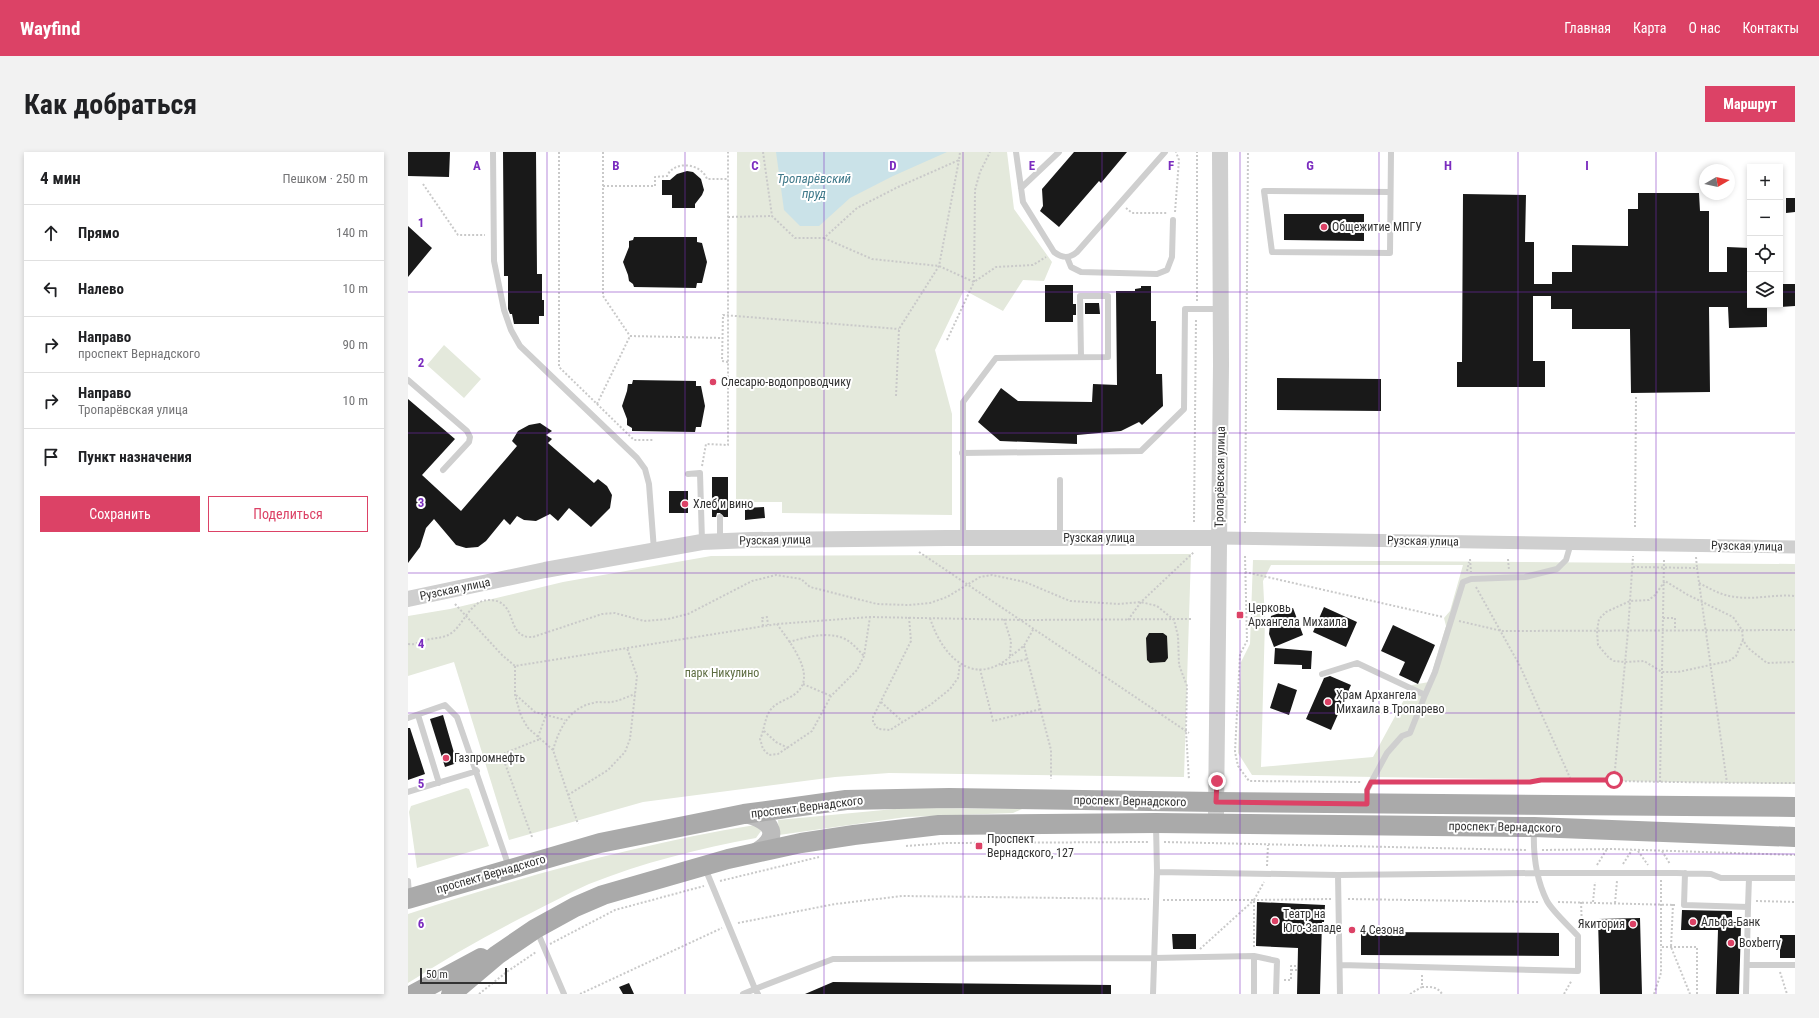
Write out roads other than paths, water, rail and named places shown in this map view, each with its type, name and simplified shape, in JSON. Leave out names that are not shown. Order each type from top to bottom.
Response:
[{"type":"main road","name":"проспект Вернадского","points":[[408,894],[509,869],[600,843],[744,814],[846,800],[907,798],[1367,804],[1795,807]]},
{"type":"main road","points":[[744,814],[757,816],[766,822],[770,828],[772,836],[769,843],[752,854]]},
{"type":"main road","name":"проспект Вернадского","points":[[451,994],[497,955],[536,929],[575,907],[603,895],[707,875],[752,854],[801,843],[939,826],[1156,832],[1216,824],[1534,827],[1795,837]]},
{"type":"main road","points":[[414,994],[536,929]]},
{"type":"street","name":"Тропарёвская улица","points":[[1216,802],[1219,538],[1220,152]]},
{"type":"street","name":"Рузская улица","points":[[408,599],[545,570],[702,542],[720,541],[962,538],[1219,538],[1795,547]]},
{"type":"street","points":[[1216,802],[1216,824]]},
{"type":"lane","points":[[493,152],[494,262],[504,310],[511,330],[520,346],[637,458],[645,469],[649,484],[654,550]]},
{"type":"lane","points":[[1016,152],[1023,202],[1054,252],[1060,256],[1067,257],[1077,252],[1165,152]]},
{"type":"lane","points":[[1021,188],[1059,152]]},
{"type":"lane","points":[[1390,152],[1390,192],[1390,253],[1272,252],[1264,191],[1390,192]]},
{"type":"lane","points":[[1067,257],[1072,267],[1081,272],[1157,274],[1167,270],[1172,257],[1173,220]]},
{"type":"lane","points":[[962,538],[963,402],[996,358],[1081,357],[1108,356],[1108,296],[1080,296],[1081,357]]},
{"type":"lane","points":[[962,453],[1141,451],[1184,409],[1185,309],[1220,309]]},
{"type":"lane","points":[[408,380],[467,431],[470,437],[469,442],[443,470]]},
{"type":"lane","points":[[688,474],[700,473],[702,542]]},
{"type":"lane","points":[[1060,480],[1060,538]]},
{"type":"lane","points":[[720,517],[720,541]]},
{"type":"lane","points":[[1367,804],[1367,790],[1387,753],[1402,736],[1410,733],[1435,672],[1453,620],[1463,582],[1471,579],[1525,577],[1557,569],[1566,560],[1571,543]]},
{"type":"lane","points":[[1322,674],[1357,663],[1425,695]]},
{"type":"lane","points":[[408,718],[445,705],[457,717],[477,771],[509,869]]},
{"type":"lane","points":[[418,715],[439,783]]},
{"type":"lane","points":[[408,792],[477,771]]},
{"type":"lane","points":[[1340,965],[1578,971],[1578,936],[1548,902],[1537,873],[1533,850],[1534,827]]},
{"type":"lane","points":[[1153,994],[1157,872],[1156,832]]},
{"type":"lane","points":[[1157,872],[1338,875],[1685,873],[1749,878],[1795,878]]},
{"type":"lane","points":[[1685,873],[1684,905],[1749,904]]},
{"type":"lane","points":[[707,875],[757,991]]},
{"type":"lane","points":[[1338,875],[1340,994]]},
{"type":"lane","points":[[1746,994],[1749,878]]},
{"type":"lane","points":[[536,929],[564,994]]},
{"type":"lane","points":[[1254,956],[1254,994]]},
{"type":"lane","points":[[743,994],[757,991],[833,959],[1154,958],[1254,956],[1277,961],[1276,994]]},
{"type":"lane","points":[[1747,965],[1795,965]]},
{"type":"water","name":"Тропарёвский пруд","points":[[776,152],[947,152],[893,176],[850,198],[819,226],[800,226],[784,210]]},
{"type":"place","name":"Общежитие МПГУ","points":[[1324,227]]},
{"type":"place","name":"Слесарю-водопроводчику","points":[[713,382]]},
{"type":"place","name":"Хлеб и вино","points":[[685,504]]},
{"type":"place","name":"Церковь Архангела Михаила","points":[[1240,615]]},
{"type":"place","name":"Храм Архангела Михаила в Тропарево","points":[[1328,702]]},
{"type":"place","name":"Газпромнефть","points":[[446,758]]},
{"type":"place","name":"Проспект Вернадского, 127","points":[[979,846]]},
{"type":"place","name":"Театр на Юго-Западе","points":[[1275,921]]},
{"type":"place","name":"Альфа-Банк","points":[[1693,922]]},
{"type":"place","name":"Якитория","points":[[1633,924]]},
{"type":"place","name":"4 Сезона","points":[[1352,930]]},
{"type":"place","name":"Boxberry","points":[[1731,943]]},
{"type":"park label","name":"парк Никулино","points":[[722,673]]}]
